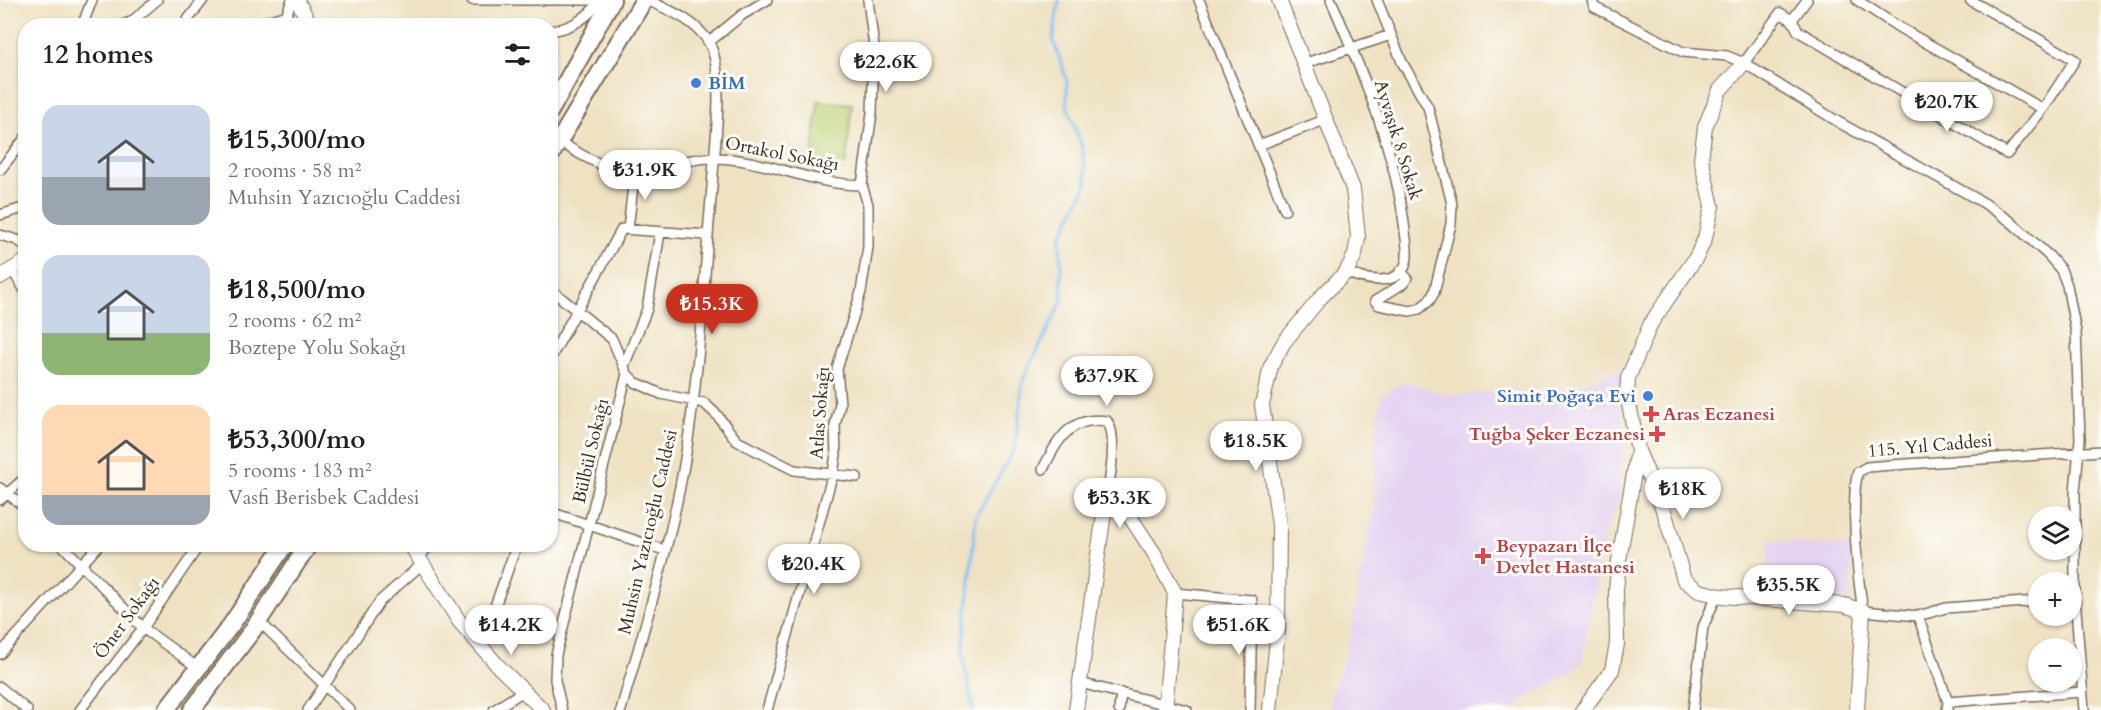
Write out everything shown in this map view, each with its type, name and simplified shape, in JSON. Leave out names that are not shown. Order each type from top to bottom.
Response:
[{"type":"highway","points":[[613,0],[617,9],[624,14],[643,4]]},
{"type":"highway","points":[[558,97],[613,0]]},
{"type":"highway","points":[[558,144],[643,4]]},
{"type":"highway","points":[[166,710],[279,552]]},
{"type":"highway","points":[[192,710],[259,621],[304,552]]},
{"type":"street","points":[[85,18],[92,0]]},
{"type":"street","points":[[138,18],[157,0]]},
{"type":"street","points":[[189,18],[203,0]]},
{"type":"street","points":[[284,18],[292,0]]},
{"type":"street","points":[[297,0],[307,18]]},
{"type":"street","points":[[472,0],[600,0]]},
{"type":"street","points":[[558,30],[591,14],[600,0]]},
{"type":"street","points":[[709,42],[742,15],[767,0]]},
{"type":"street","name":"Atlas Sokağı","points":[[767,710],[833,472],[836,455],[835,426],[840,404],[837,369],[861,292],[868,247],[868,205],[862,185],[872,113],[874,47],[868,0]]},
{"type":"street","points":[[1199,0],[1285,210]]},
{"type":"street","points":[[1270,710],[1278,629],[1279,525],[1262,405],[1271,366],[1284,342],[1321,297],[1346,272],[1355,255],[1358,219],[1353,189],[1306,63],[1279,0]]},
{"type":"street","name":"Ayvaşık 8 Sokak","points":[[1331,0],[1352,47],[1401,196],[1407,250],[1406,264],[1400,271],[1407,278],[1404,284],[1375,301],[1397,310],[1419,309],[1434,293],[1452,224],[1452,204],[1428,107],[1402,62],[1391,35]]},
{"type":"street","points":[[1306,63],[1391,35],[1377,0]]},
{"type":"street","points":[[1592,0],[1594,7],[1683,52],[1726,56],[1744,63],[1840,123],[1984,203],[2010,221],[2061,270],[2067,285],[2076,332],[2080,439],[2077,453],[2074,572]]},
{"type":"street","points":[[1792,20],[1807,0]]},
{"type":"street","points":[[1857,0],[1900,28],[2043,109]]},
{"type":"street","points":[[1970,0],[2075,60],[2043,109],[2007,154],[1798,31],[1792,20],[1780,14],[1744,63],[1720,90],[1705,127],[1701,159],[1712,206],[1705,238],[1697,256],[1651,323],[1631,364],[1627,394],[1638,450],[1665,514],[1684,580],[1699,591],[1717,595],[1844,605],[1863,611],[1918,616],[1946,608],[2028,602]]},
{"type":"street","name":"Muhsin Yazıcıoğlu Caddesi","points":[[621,710],[664,550],[685,461],[708,235],[718,66],[709,42],[689,21],[643,4]]},
{"type":"street","points":[[276,18],[285,15]]},
{"type":"street","points":[[1259,145],[1327,119]]},
{"type":"street","points":[[0,170],[18,147]]},
{"type":"street","name":"Ortakol Sokağı","points":[[558,150],[611,168],[635,169],[714,158],[761,164],[808,178],[862,185]]},
{"type":"street","points":[[628,228],[635,169]]},
{"type":"street","points":[[0,215],[18,210]]},
{"type":"street","points":[[558,345],[618,234],[628,228],[660,233],[708,235]]},
{"type":"street","name":"Bülbül Sokağı","points":[[562,710],[554,669],[591,523],[625,370],[647,309],[660,233]]},
{"type":"street","points":[[0,235],[18,241]]},
{"type":"street","points":[[1346,272],[1370,280],[1397,275],[1400,271]]},
{"type":"street","points":[[6,273],[18,284]]},
{"type":"street","points":[[558,295],[612,339],[625,370],[648,389],[704,403],[717,415],[737,441],[794,470],[813,474],[833,472],[857,477]]},
{"type":"street","points":[[1042,469],[1052,450],[1070,426],[1084,421],[1107,421],[1110,425],[1111,459],[1076,710]]},
{"type":"street","points":[[1583,710],[1606,680],[1614,660],[1618,633],[1616,590],[1619,560],[1638,450]]},
{"type":"street","name":"115. Yıl Caddesi","points":[[1857,710],[1863,611],[1856,523],[1855,482],[1858,472],[1867,467],[2101,451]]},
{"type":"street","points":[[18,483],[2,494],[18,503]]},
{"type":"street","points":[[1106,499],[1119,500],[1154,553],[1175,593],[1165,707]]},
{"type":"street","points":[[558,514],[591,523],[664,550]]},
{"type":"street","points":[[69,552],[143,628],[198,668]]},
{"type":"street","points":[[0,654],[93,552]]},
{"type":"street","name":"Öner Sokağı","points":[[80,710],[143,628],[195,552]]},
{"type":"street","points":[[415,552],[459,621],[499,667],[543,710]]},
{"type":"street","points":[[308,710],[381,601],[420,561],[425,552]]},
{"type":"street","points":[[475,639],[494,609],[514,552]]},
{"type":"street","points":[[1175,593],[1251,600],[1250,710]]},
{"type":"street","points":[[1693,710],[1703,627],[1717,595]]},
{"type":"street","points":[[1918,616],[1948,706],[2082,692],[2084,710]]},
{"type":"street","points":[[259,621],[326,683],[350,710]]},
{"type":"street","points":[[1080,683],[1165,707],[1187,710]]},
{"type":"street","points":[[0,687],[27,710]]},
{"type":"street","points":[[494,710],[525,690]]},
{"type":"street","points":[[1119,710],[1121,693]]},
{"type":"shaded area","name":"Beypazarı İlçe Devlet Hastanesi","points":[[1621,369],[1623,441],[1619,500],[1604,535],[1582,662],[1572,672],[1525,699],[1513,710],[1332,710],[1330,702],[1349,643],[1368,536],[1374,496],[1375,445],[1381,396],[1404,382],[1454,396],[1517,389],[1526,395],[1564,389]]},
{"type":"shaded area","points":[[1769,541],[1852,547],[1850,600],[1765,594]]},
{"type":"green space","points":[[818,101],[852,104],[846,165],[812,162]]},
{"type":"waterway","points":[[973,710],[963,655],[976,516],[1015,448],[1023,380],[1062,301],[1060,238],[1087,184],[1082,148],[1067,105],[1067,80],[1053,40],[1059,0]]},
{"type":"place","name":"BİM","points":[[696,83]]},
{"type":"place","name":"Simit Poğaça Evi","points":[[1648,396]]},
{"type":"place","name":"Aras Eczanesi","points":[[1651,414]]},
{"type":"place","name":"Tuğba Şeker Eczanesi","points":[[1657,434]]},
{"type":"place","name":"Beypazarı İlçe Devlet Hastanesi","points":[[1483,556]]}]
